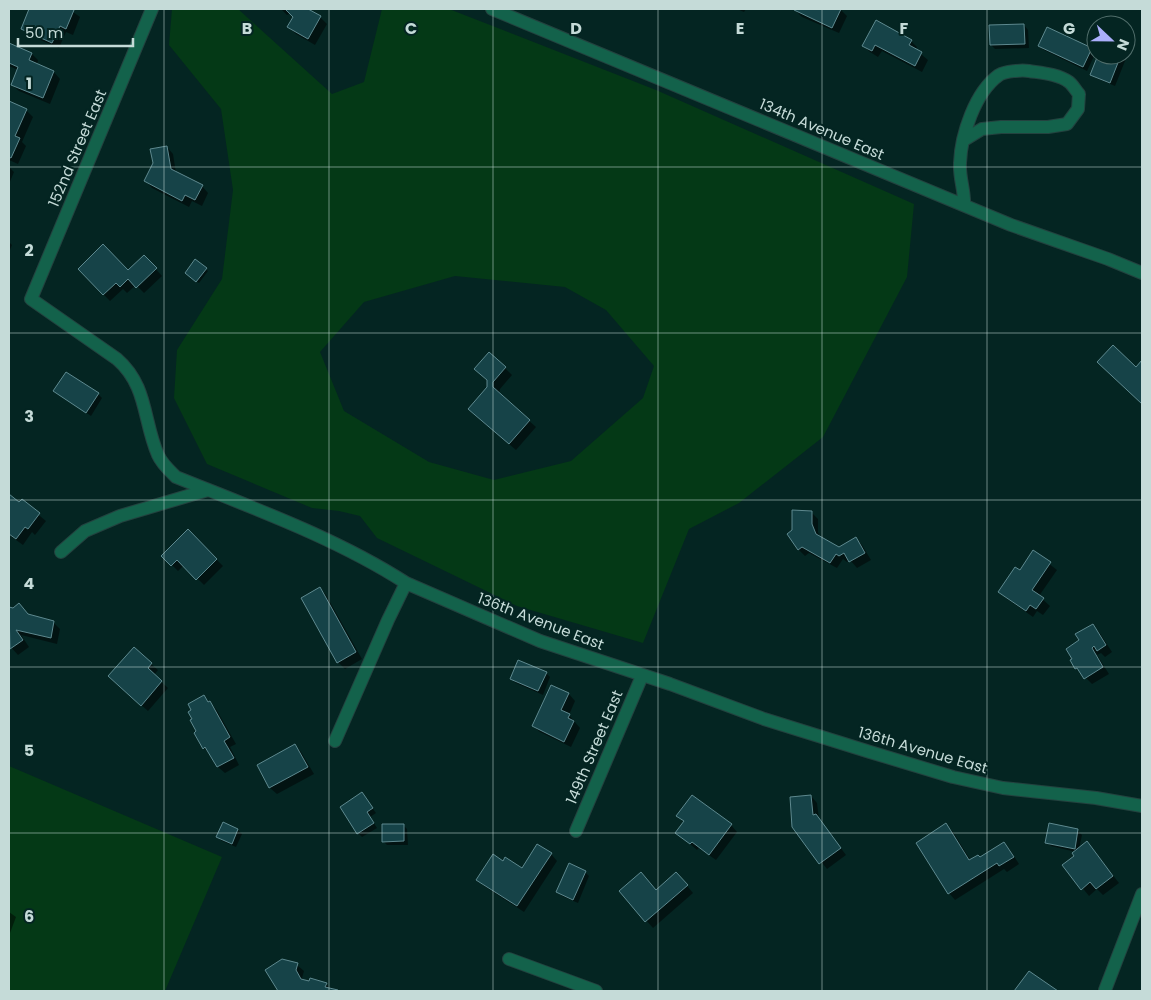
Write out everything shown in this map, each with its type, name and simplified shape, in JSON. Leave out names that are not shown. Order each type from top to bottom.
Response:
[{"type":"street","name":"152nd Street East","points":[[31,299],[152,9]]},
{"type":"street","name":"134th Avenue East","points":[[492,9],[1011,225],[1142,273]]},
{"type":"street","points":[[964,140],[982,129],[1048,127],[1067,124],[1078,109],[1079,94],[1070,82],[1050,74],[1025,70],[1000,74],[982,92],[969,118],[964,140],[960,164],[965,197],[964,205]]},
{"type":"street","name":"136th Avenue East","points":[[31,299],[128,368],[137,385],[158,455],[164,465],[176,477],[304,530],[390,572],[406,583],[540,641],[670,684],[764,719],[952,777],[1002,788],[1096,798],[1142,806]]},
{"type":"street","points":[[61,552],[85,532],[120,516],[208,490]]},
{"type":"street","points":[[334,741],[406,583]]},
{"type":"street","name":"149th Street East","points":[[576,831],[642,676]]},
{"type":"street","points":[[1105,990],[1142,894]]},
{"type":"street","points":[[509,959],[596,991]]},
{"type":"green space","points":[[172,9],[238,9],[332,94],[364,82],[382,9],[449,9],[656,90],[914,204],[907,277],[823,437],[739,503],[689,529],[643,643],[517,606],[377,538],[360,516],[312,508],[207,464],[174,398],[177,350],[222,279],[233,190],[221,109],[169,45]],"holes":[[[455,276],[565,287],[606,310],[654,366],[643,398],[571,461],[494,480],[429,462],[344,411],[320,352],[364,302]]]},
{"type":"green space","points":[[9,766],[222,857],[165,991],[9,991]]},
{"type":"building","points":[[29,9],[74,10],[66,29],[60,26],[52,43],[21,29]]},
{"type":"building","points":[[285,9],[308,9],[321,16],[308,39],[287,27],[293,17]]},
{"type":"building","points":[[795,9],[841,9],[832,28]]},
{"type":"building","points":[[876,20],[912,40],[909,45],[922,52],[915,66],[875,45],[872,51],[862,46]]},
{"type":"building","points":[[1024,24],[1025,44],[990,45],[989,25]]},
{"type":"building","points":[[1047,27],[1086,45],[1086,61],[1083,67],[1038,46]]},
{"type":"building","points":[[9,43],[32,53],[29,60],[54,71],[43,98],[11,85],[18,67],[9,63]]},
{"type":"building","points":[[1094,65],[1117,65],[1110,83],[1090,75]]},
{"type":"building","points":[[9,101],[27,109],[15,136],[20,138],[11,158],[9,157]]},
{"type":"building","points":[[167,146],[171,169],[203,185],[195,200],[185,195],[182,201],[144,181],[153,163],[150,149]]},
{"type":"building","points":[[103,244],[128,270],[144,255],[157,268],[136,288],[128,279],[120,287],[116,283],[103,295],[78,269]]},
{"type":"building","points":[[195,259],[207,268],[196,282],[185,273]]},
{"type":"building","points":[[1113,345],[1136,367],[1142,360],[1142,404],[1097,362]]},
{"type":"building","points":[[489,352],[506,367],[493,382],[493,387],[530,420],[509,444],[468,409],[487,387],[487,380],[474,369]]},
{"type":"building","points":[[66,372],[99,393],[86,413],[53,391]]},
{"type":"building","points":[[9,494],[19,502],[22,499],[40,513],[28,529],[25,527],[16,539],[9,534]]},
{"type":"building","points":[[792,510],[812,511],[812,524],[816,534],[839,547],[856,537],[865,553],[849,562],[844,553],[839,556],[836,554],[830,563],[802,547],[798,550],[787,534],[792,530]]},
{"type":"building","points":[[188,529],[217,559],[196,580],[177,560],[171,566],[161,556]]},
{"type":"building","points":[[1033,550],[1051,562],[1032,590],[1044,598],[1036,609],[1030,605],[1026,611],[998,592],[1015,567],[1020,570]]},
{"type":"building","points":[[320,587],[356,652],[337,663],[301,598]]},
{"type":"building","points":[[19,603],[28,614],[54,621],[51,638],[16,630],[23,640],[10,649],[9,607],[13,608]]},
{"type":"building","points":[[1093,624],[1106,645],[1097,651],[1094,646],[1092,648],[1103,667],[1084,679],[1077,668],[1075,669],[1066,649],[1079,640],[1075,634]]},
{"type":"building","points":[[134,647],[152,663],[148,668],[162,681],[141,706],[108,676]]},
{"type":"building","points":[[518,660],[547,672],[538,691],[510,679]]},
{"type":"building","points":[[551,685],[569,693],[561,710],[570,714],[568,718],[574,721],[564,742],[532,726]]},
{"type":"building","points":[[204,695],[208,702],[210,701],[230,737],[224,741],[234,758],[217,767],[205,747],[203,749],[194,733],[196,731],[188,712],[191,710],[188,704]]},
{"type":"building","points":[[295,744],[308,767],[269,788],[257,765]]},
{"type":"building","points":[[362,792],[373,808],[367,812],[374,823],[357,834],[340,807]]},
{"type":"building","points":[[692,795],[732,824],[709,855],[692,842],[690,844],[675,833],[684,821],[676,816]]},
{"type":"building","points":[[811,795],[813,815],[816,814],[841,848],[819,864],[792,827],[790,797]]},
{"type":"building","points":[[223,822],[238,829],[232,844],[216,837]]},
{"type":"building","points":[[946,823],[969,860],[978,855],[980,857],[1004,842],[1014,857],[999,866],[997,863],[948,894],[916,843]]},
{"type":"building","points":[[1049,823],[1078,829],[1075,849],[1045,843]]},
{"type":"building","points":[[382,824],[404,824],[404,841],[382,842]]},
{"type":"building","points":[[1087,841],[1113,876],[1096,889],[1090,882],[1081,890],[1062,865],[1074,856],[1072,853]]},
{"type":"building","points":[[537,844],[552,853],[517,906],[476,880],[493,854],[503,861],[505,857],[522,868]]},
{"type":"building","points":[[569,863],[586,871],[573,900],[556,892]]},
{"type":"building","points":[[641,872],[656,890],[676,872],[688,885],[645,922],[619,891]]},
{"type":"building","points":[[282,959],[298,963],[296,970],[301,979],[309,981],[310,978],[327,983],[325,987],[338,990],[278,991],[265,970]]},
{"type":"building","points":[[1029,971],[1058,991],[1014,991]]}]
